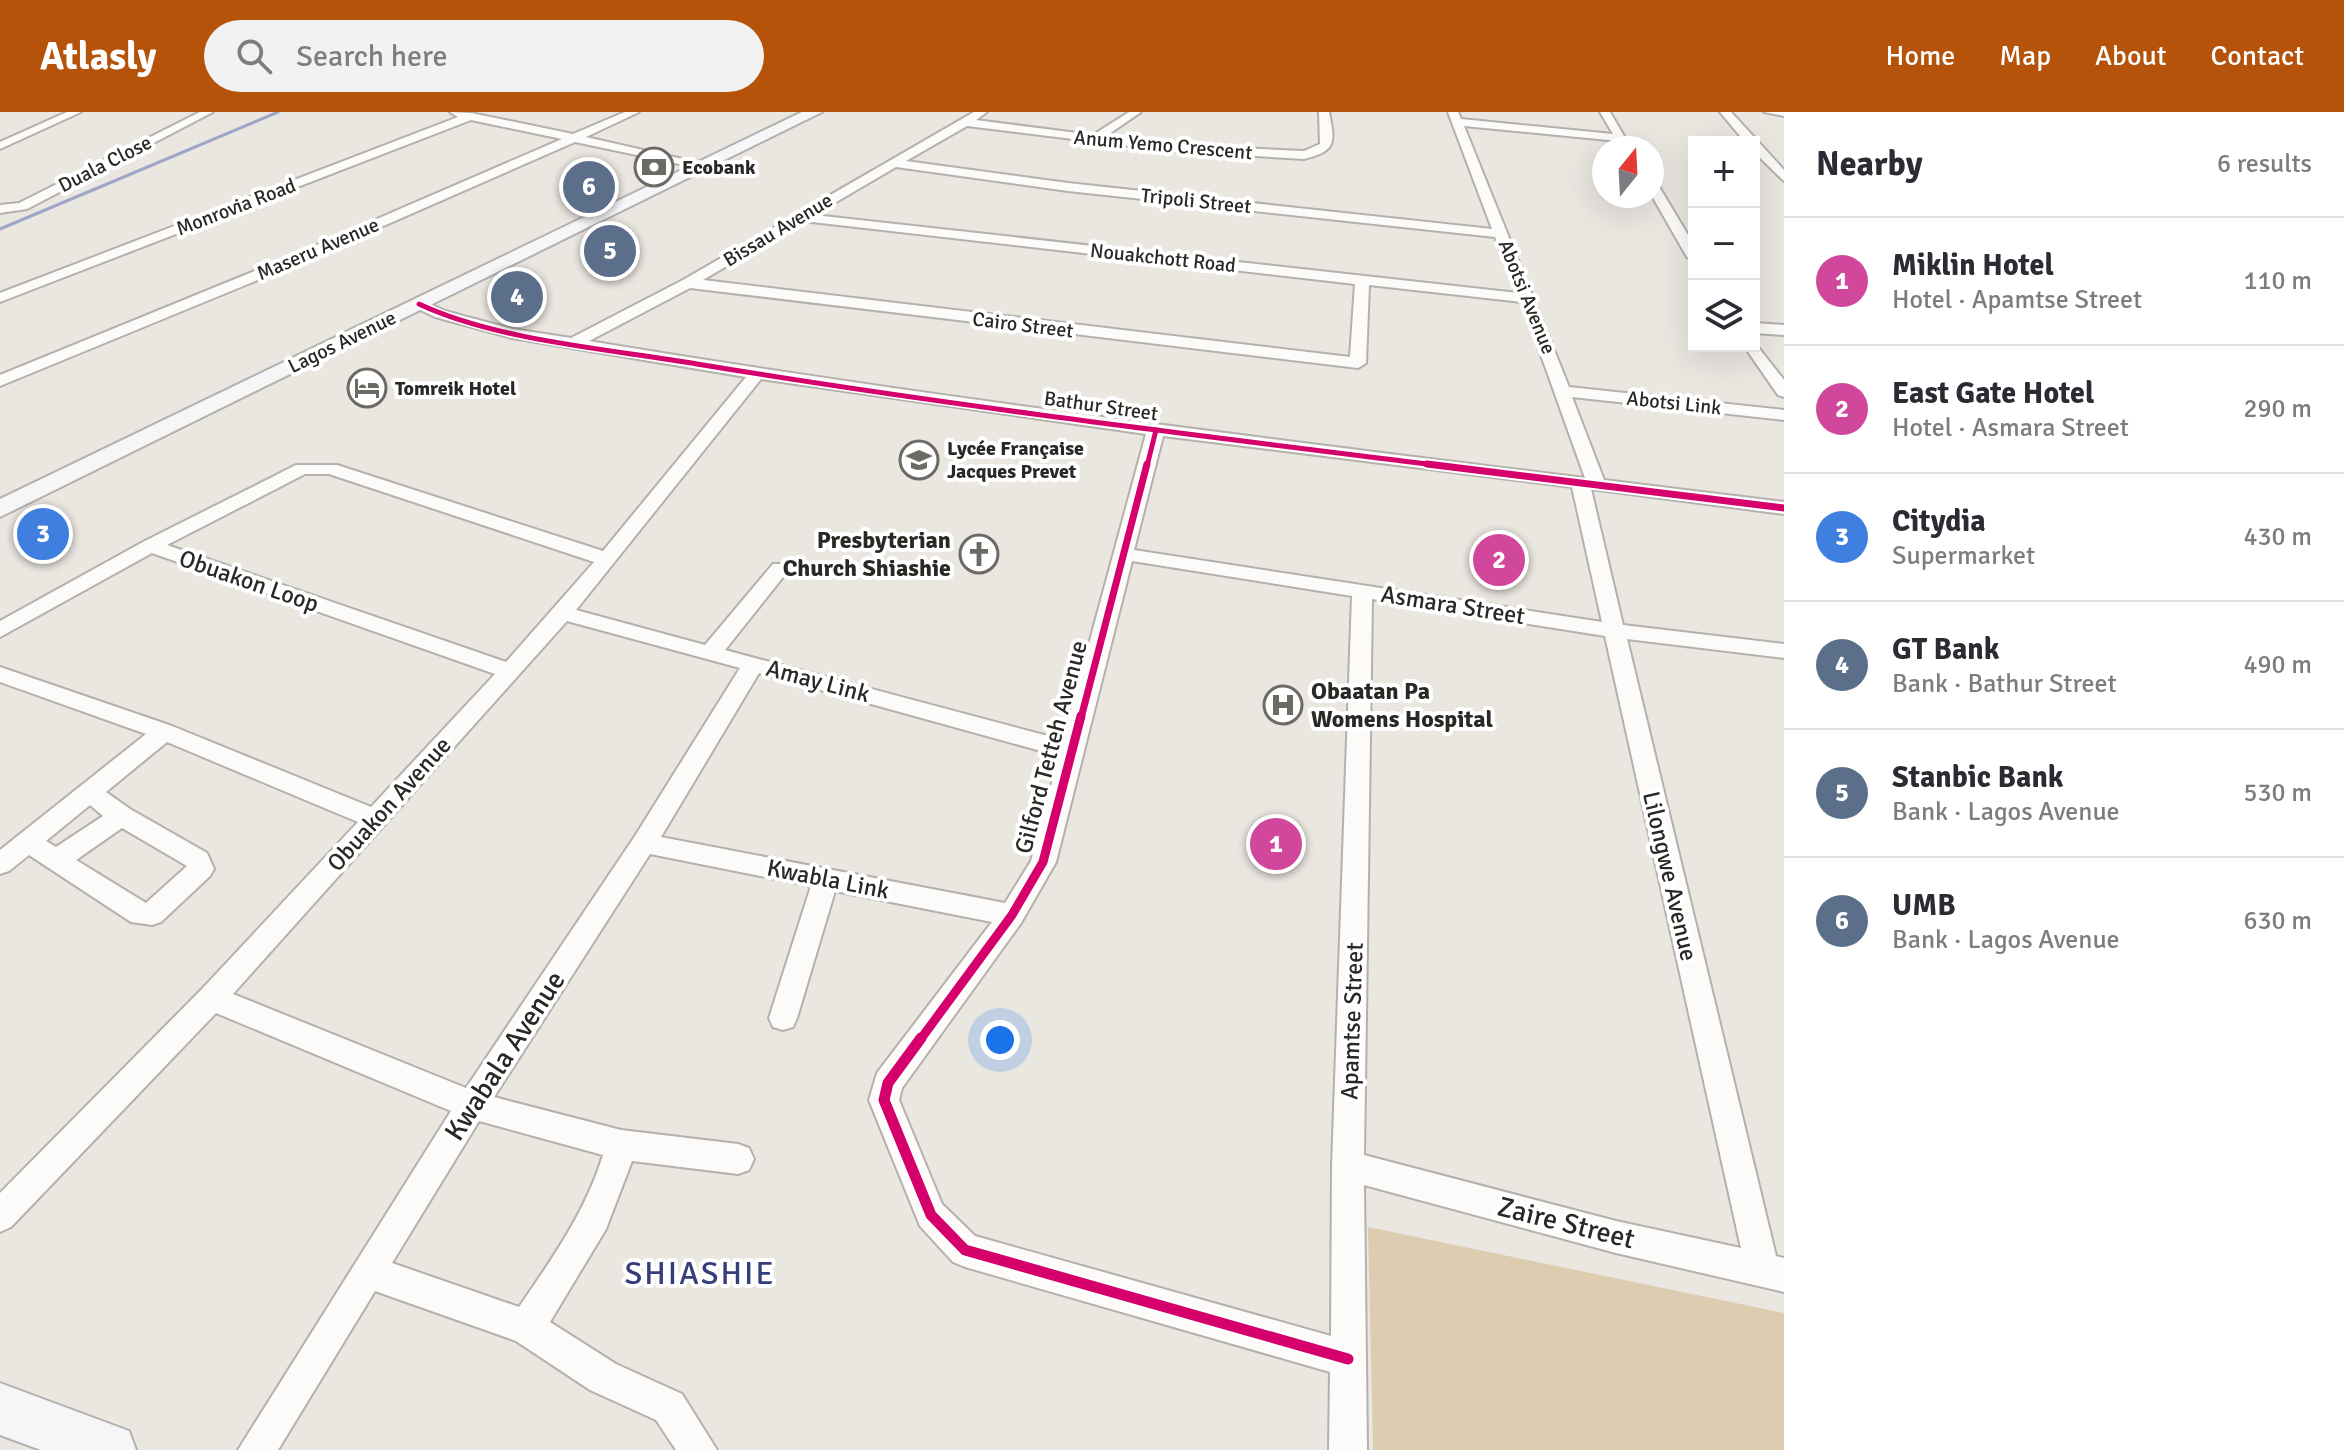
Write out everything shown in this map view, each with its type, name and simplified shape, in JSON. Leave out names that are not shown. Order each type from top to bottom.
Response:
[{"type":"street","points":[[0,146],[76,112]]},
{"type":"street","name":"Duala Close","points":[[0,209],[22,206],[208,112]]},
{"type":"street","points":[[452,112],[703,165]]},
{"type":"street","name":"Maseru Avenue","points":[[0,381],[294,260],[634,112]]},
{"type":"street","name":"Lagos Avenue","points":[[0,509],[814,112]]},
{"type":"street","name":"Bissau Avenue","points":[[572,344],[688,283],[982,112]]},
{"type":"street","points":[[1093,140],[1136,112]]},
{"type":"street","name":"Anum Yemo Crescent","points":[[964,122],[1170,148],[1304,155],[1319,152],[1329,141],[1324,112]]},
{"type":"street","points":[[1605,112],[1620,136]]},
{"type":"street","points":[[1725,112],[1747,136]]},
{"type":"street","points":[[1769,112],[1784,113]]},
{"type":"street","name":"Monrovia Road","points":[[0,298],[471,116]]},
{"type":"street","points":[[1455,117],[1592,138]]},
{"type":"street","name":"Abotsi Avenue","points":[[1455,117],[1564,391],[1588,484]]},
{"type":"street","points":[[1760,151],[1784,177]]},
{"type":"street","name":"Tripoli Street","points":[[891,163],[1068,187],[1501,234]]},
{"type":"street","points":[[1664,206],[1688,247]]},
{"type":"street","name":"Nouakchott Road","points":[[799,217],[1528,298]]},
{"type":"street","name":"Cairo Street","points":[[688,283],[1358,363],[1362,279]]},
{"type":"street","name":"Bathur Street","points":[[419,304],[440,314],[572,344],[757,374],[1156,430],[1784,508]]},
{"type":"street","points":[[1760,328],[1784,330]]},
{"type":"street","points":[[1756,352],[1784,392]]},
{"type":"street","name":"Obuakon Avenue","points":[[0,1216],[212,998],[563,613],[757,374]]},
{"type":"street","name":"Abotsi Link","points":[[1564,391],[1784,415]]},
{"type":"street","name":"Gilford Tetteh Avenue","points":[[1156,430],[1043,862],[1012,915],[888,1083],[884,1100],[931,1215],[965,1250],[1348,1359]]},
{"type":"street","points":[[150,546],[302,469],[315,467],[331,469],[606,559]]},
{"type":"street","name":"Lilongwe Avenue","points":[[1588,484],[1612,630],[1773,1272]]},
{"type":"street","name":"Obuakon Loop","points":[[0,630],[150,546],[510,671]]},
{"type":"street","name":"Asmara Street","points":[[1124,554],[1612,630],[1784,651]]},
{"type":"street","points":[[711,652],[780,568]]},
{"type":"street","name":"Apamtse Street","points":[[1348,1450],[1348,1166],[1362,592]]},
{"type":"street","name":"Amay Link","points":[[563,613],[1072,751]]},
{"type":"street","name":"Kwabala Avenue","points":[[257,1450],[472,1105],[644,843],[754,664]]},
{"type":"street","points":[[0,674],[164,732],[376,819]]},
{"type":"street","points":[[0,864],[164,732]]},
{"type":"street","points":[[28,842],[140,914],[152,914],[201,869],[198,860],[121,816],[89,792]]},
{"type":"street","points":[[56,860],[121,816]]},
{"type":"street","name":"Kwabla Link","points":[[644,843],[1012,915]]},
{"type":"street","points":[[783,1018],[826,879]]},
{"type":"street","points":[[212,998],[472,1105],[621,1145],[738,1159]]},
{"type":"street","points":[[526,1327],[590,1231],[606,1195],[621,1145]]},
{"type":"street","name":"Zaire Street","points":[[1348,1166],[1616,1237],[1773,1272]]},
{"type":"street","points":[[369,1272],[526,1327],[603,1377],[669,1407],[698,1450]]},
{"type":"street","points":[[0,1409],[39,1438],[110,1450]]},
{"type":"shaded area","points":[[1368,1227],[1784,1313],[1784,1450],[1373,1450]]},
{"type":"waterway","points":[[0,229],[278,112]]},
{"type":"cycle path","points":[[419,304],[440,314],[512,333],[757,374],[1156,430],[1784,508]]},
{"type":"cycle path","points":[[1156,430],[1043,862],[1012,915],[888,1083],[884,1100],[931,1215],[965,1250],[1348,1359]]},
{"type":"place","name":"Ecobank","points":[[654,167]]},
{"type":"place","name":"UMB","points":[[589,187]]},
{"type":"place","name":"Stanbic Bank","points":[[610,251]]},
{"type":"place","name":"GT Bank","points":[[517,297]]},
{"type":"place","name":"Tomreik Hotel","points":[[367,388]]},
{"type":"place","name":"Lycée Française Jacques Prevet","points":[[919,460]]},
{"type":"place","name":"Citydia","points":[[43,534]]},
{"type":"place","name":"Presbyterian Church Shiashie","points":[[979,554]]},
{"type":"place","name":"East Gate Hotel","points":[[1499,560]]},
{"type":"place","name":"Obaatan Pa Womens Hospital","points":[[1283,705]]},
{"type":"place","name":"Miklin Hotel","points":[[1276,844]]},
{"type":"district","name":"SHIASHIE","points":[[700,1273]]}]
